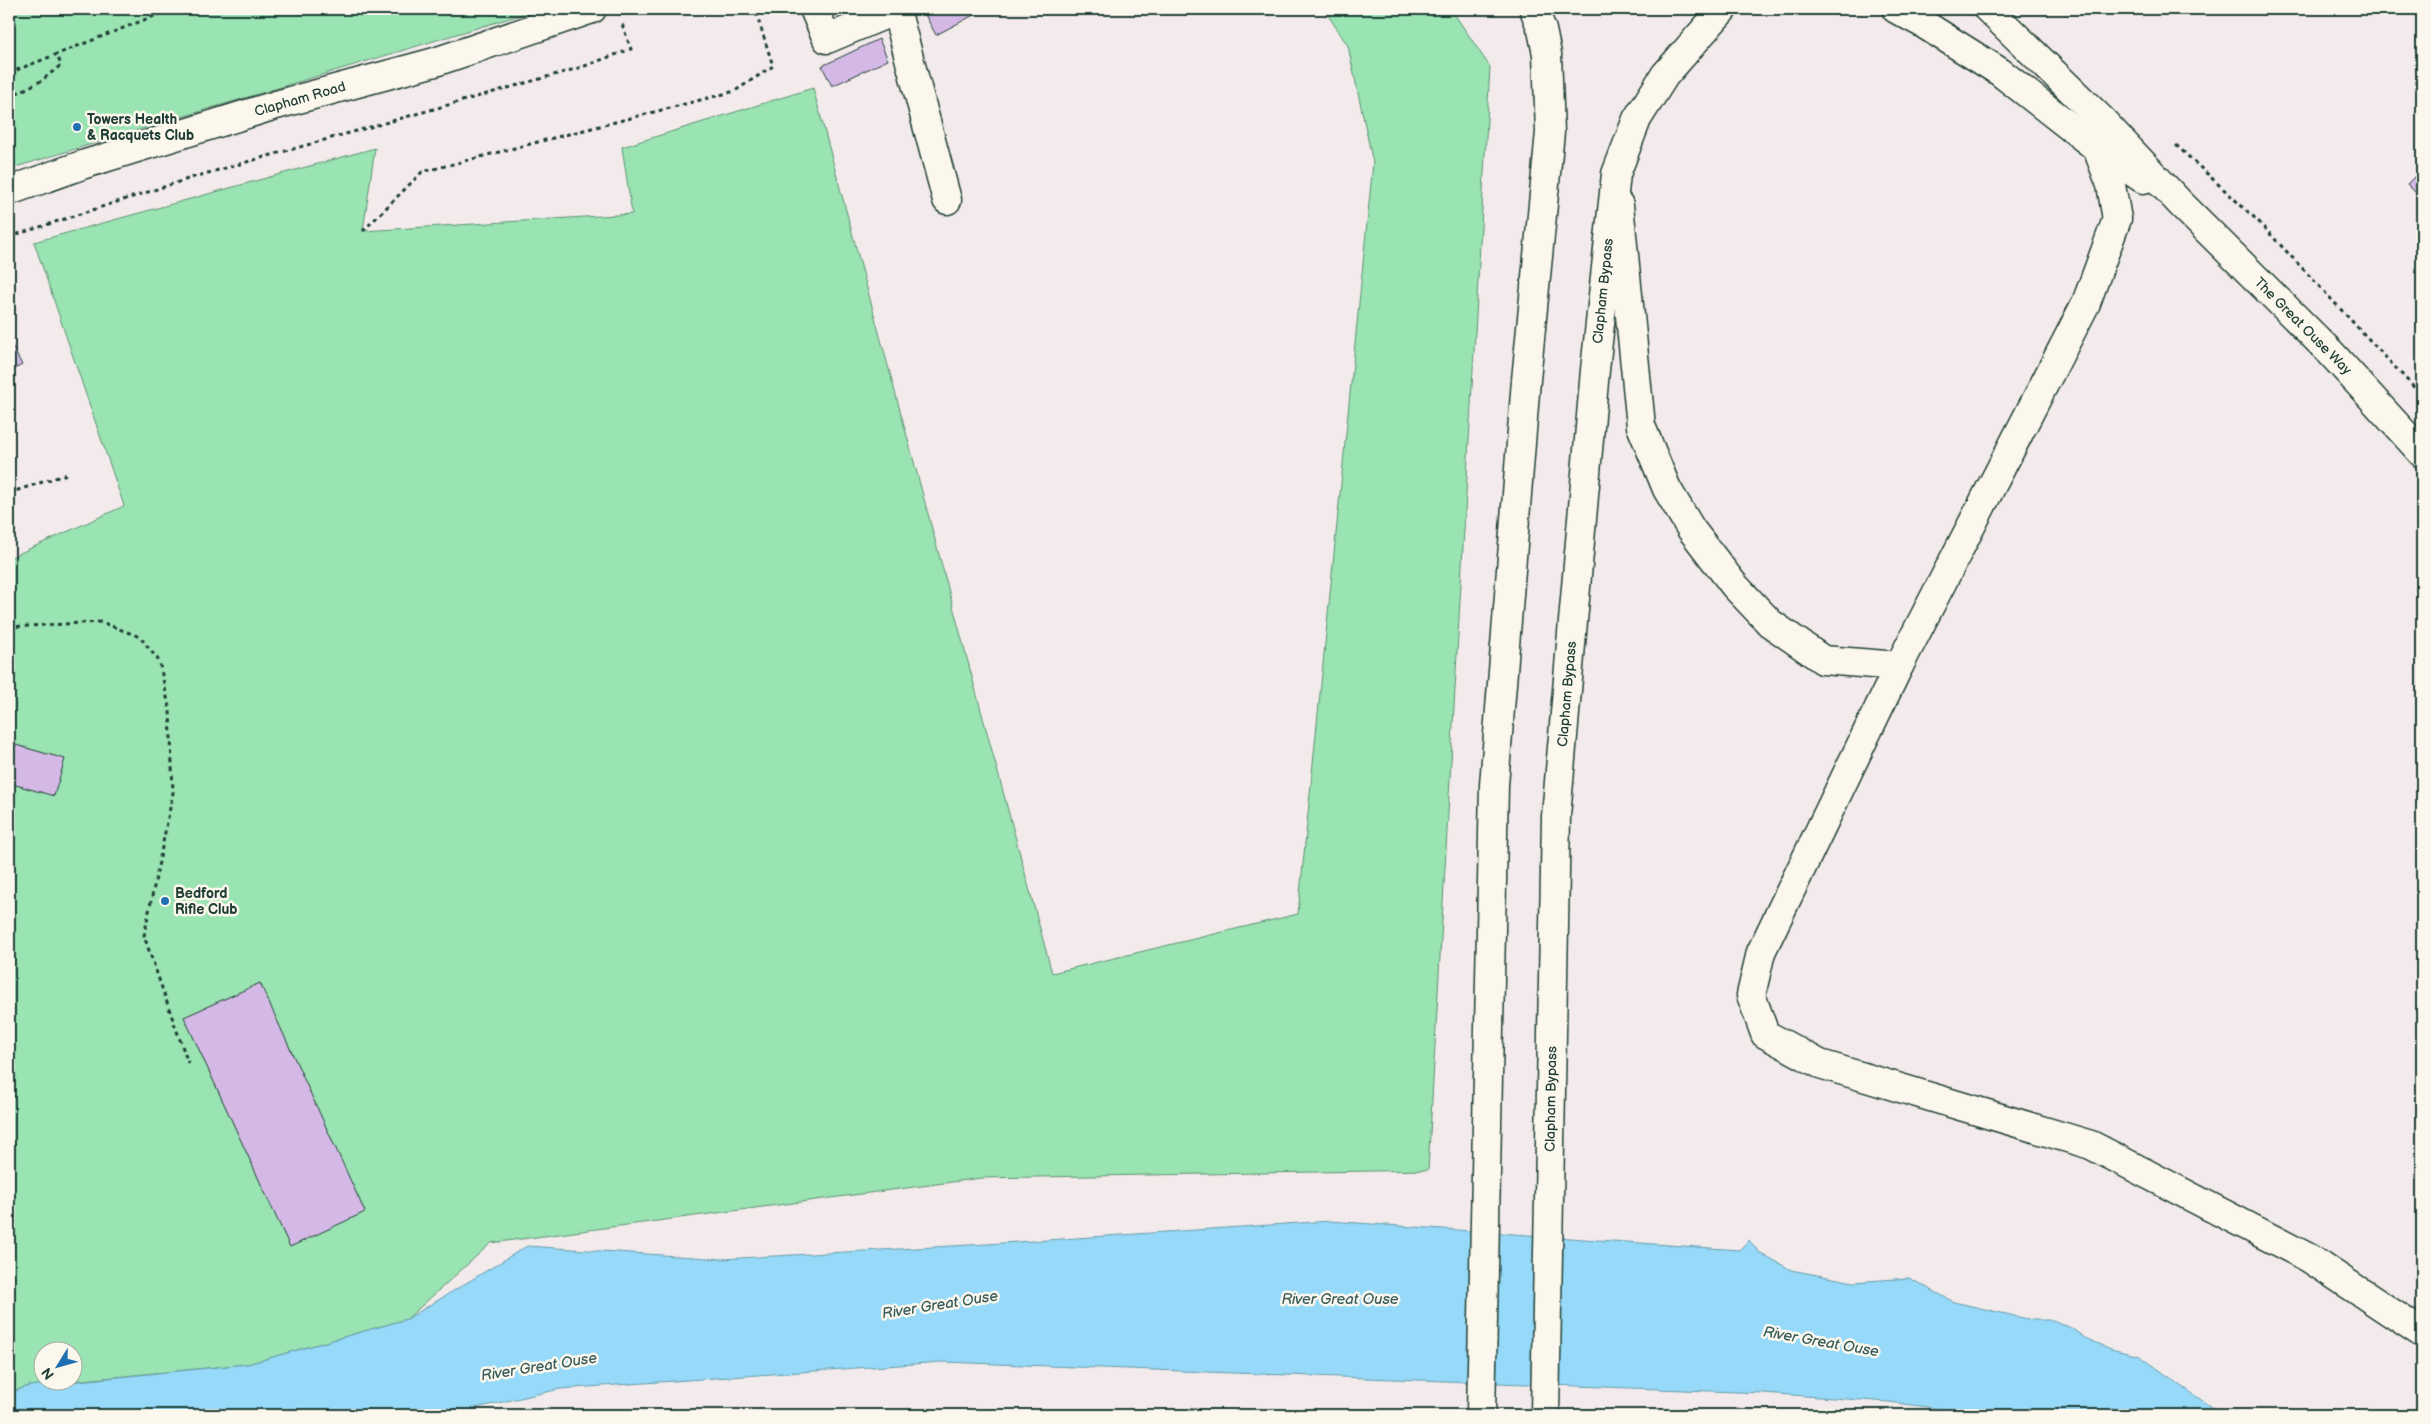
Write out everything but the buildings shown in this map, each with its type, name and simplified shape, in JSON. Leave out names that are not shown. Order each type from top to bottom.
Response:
[{"type":"main road","name":"Clapham Road","points":[[9,192],[82,165],[258,110],[435,62],[592,9]]},
{"type":"main road","points":[[814,9],[827,39],[896,10],[947,200]]},
{"type":"main road","points":[[1481,1415],[1494,785],[1526,380],[1550,132],[1547,54],[1542,30],[1534,9]]},
{"type":"main road","name":"Clapham Bypass","points":[[1545,1415],[1556,816],[1595,370],[1616,174],[1638,119],[1665,75],[1723,9]]},
{"type":"main road","name":"The Great Ouse Way","points":[[1896,9],[2000,72],[2097,148],[2180,203]]},
{"type":"main road","name":"The Great Ouse Way","points":[[1988,9],[2102,120],[2180,203],[2331,352],[2422,453]]},
{"type":"main road","points":[[2097,148],[2112,185],[2117,219],[2086,303],[1899,666],[1761,952],[1751,995],[1765,1034],[1820,1064],[2091,1145],[2309,1258],[2422,1334]]},
{"type":"main road","points":[[1616,174],[1641,426],[1667,489],[1692,529],[1729,578],[1770,623],[1823,660],[1899,666]]},
{"type":"path","points":[[9,73],[172,9]]},
{"type":"path","points":[[362,231],[422,172],[735,91],[774,66],[754,9]]},
{"type":"path","points":[[9,237],[194,177],[582,67],[631,49],[621,22]]},
{"type":"path","points":[[9,97],[41,82],[61,65],[56,55]]},
{"type":"path","points":[[2171,141],[2258,221],[2422,396]]},
{"type":"path","points":[[9,492],[67,474]]},
{"type":"path","points":[[9,627],[101,622],[140,637],[159,661],[170,711],[174,792],[144,936],[188,1063]]},
{"type":"green space","name":"Towers Health & Racquets Club","points":[[9,9],[540,9],[9,169]]},
{"type":"green space","points":[[1324,9],[1451,9],[1490,67],[1428,1170],[982,1178],[491,1243],[407,1319],[248,1364],[82,1380],[82,1342],[32,1342],[32,1386],[9,1393],[9,558],[124,506],[34,242],[375,148],[363,231],[632,214],[622,147],[813,88],[1052,973],[1298,914],[1373,163],[1348,46]]},
{"type":"water","name":"River Great Ouse","points":[[1330,1221],[1739,1250],[1749,1240],[1759,1252],[1791,1270],[1854,1282],[1909,1278],[1954,1302],[2032,1320],[2053,1320],[2071,1328],[2085,1338],[2111,1349],[2140,1356],[2222,1415],[1988,1415],[1889,1402],[1763,1393],[942,1362],[560,1389],[445,1415],[9,1415],[9,1393],[29,1386],[32,1386],[32,1392],[82,1392],[82,1381],[248,1364],[407,1319],[527,1246],[722,1259],[987,1244]]},
{"type":"place","name":"Towers Health & Racquets Club","points":[[77,127]]},
{"type":"place","name":"Bedford Rifle Club","points":[[165,901]]}]
